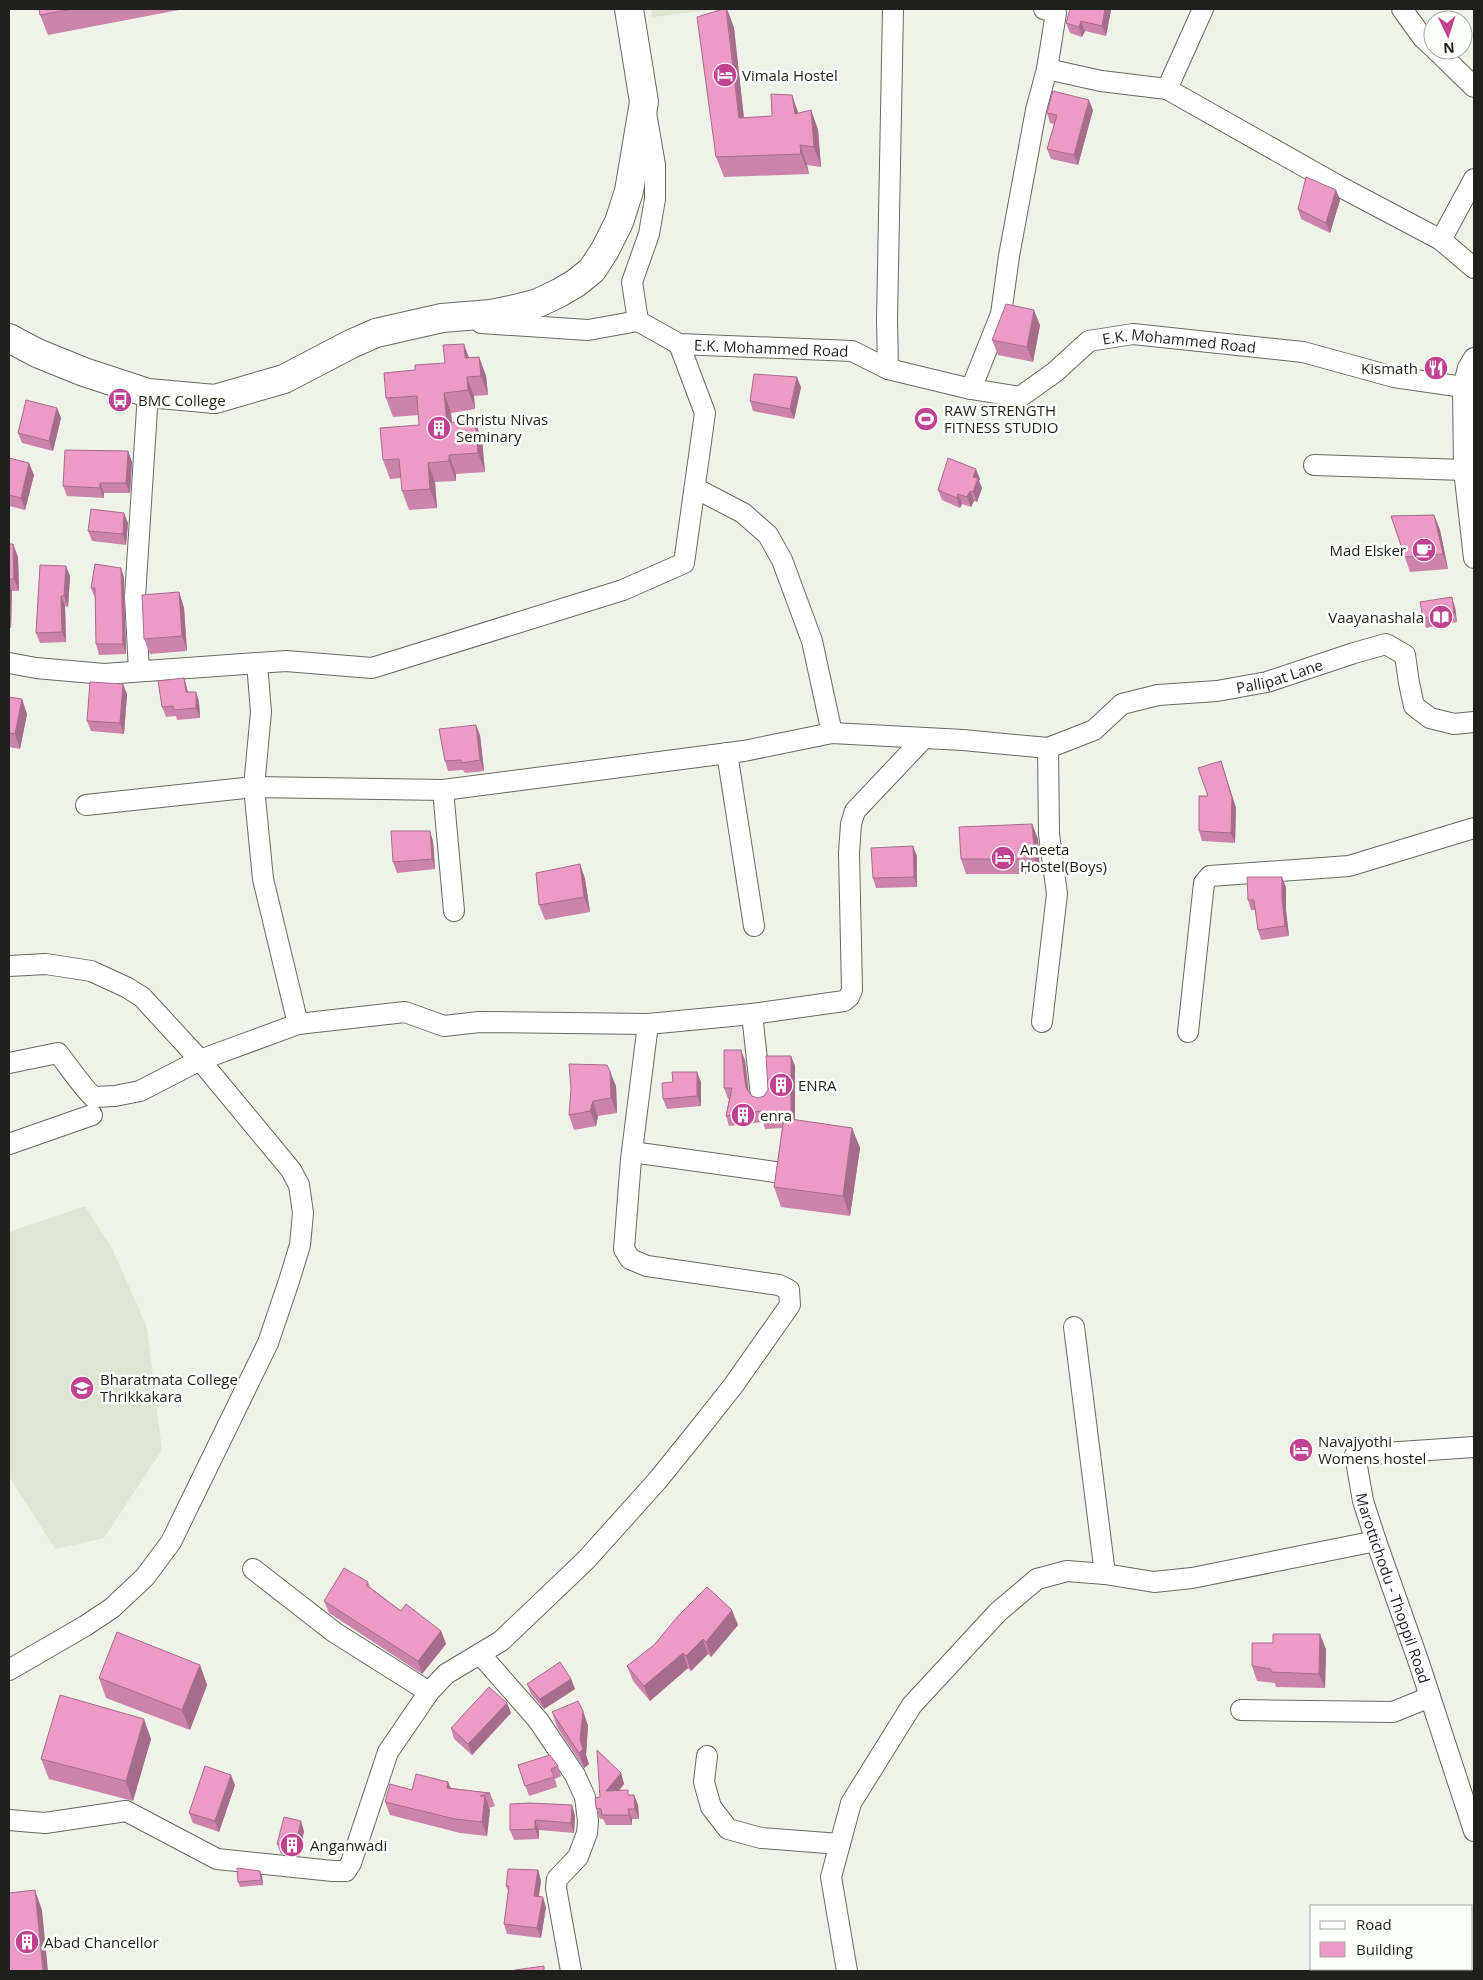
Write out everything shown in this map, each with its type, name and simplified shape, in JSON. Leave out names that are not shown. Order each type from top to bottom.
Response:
[{"type":"main road","points":[[9,338],[84,372],[148,393],[197,399],[215,399],[284,379],[376,333],[432,320],[491,314],[538,303],[576,284],[592,270],[606,250],[620,222],[629,192],[644,102],[629,9]]},
{"type":"street","points":[[888,368],[887,310],[893,9]]},
{"type":"street","points":[[971,389],[1001,314],[1012,236],[1036,110],[1047,69],[1056,13],[1044,9]]},
{"type":"street","points":[[1166,89],[1203,9]]},
{"type":"street","points":[[1402,9],[1423,38]]},
{"type":"street","points":[[1447,60],[1473,84]]},
{"type":"street","points":[[1047,69],[1101,81],[1166,89],[1337,185],[1440,240],[1474,268]]},
{"type":"street","points":[[432,320],[588,330],[638,320],[632,282],[649,234],[655,199],[655,165],[644,102]]},
{"type":"street","points":[[1440,240],[1474,178]]},
{"type":"street","name":"E.K. Mohammed Road","points":[[638,320],[679,344],[852,351],[888,368],[971,389],[1020,397],[1055,372],[1089,341],[1133,334],[1303,352],[1394,377],[1463,387]]},
{"type":"street","points":[[9,663],[36,668],[104,674],[286,661],[372,668],[623,590],[684,564],[705,413],[679,344]]},
{"type":"street","points":[[1474,358],[1468,368],[1463,387],[1464,470],[1474,558]]},
{"type":"street","points":[[139,671],[135,597],[148,393]]},
{"type":"street","points":[[1314,466],[1464,470]]},
{"type":"street","points":[[695,488],[743,513],[768,535],[782,560],[812,641],[832,733]]},
{"type":"street","name":"Pallipat Lane","points":[[1048,748],[1094,730],[1122,704],[1158,695],[1217,691],[1267,682],[1354,652],[1386,644],[1405,655],[1414,706],[1430,718],[1454,724],[1474,722]]},
{"type":"street","points":[[257,663],[261,712],[254,787],[263,879],[298,1024]]},
{"type":"street","points":[[86,805],[254,787],[443,790],[727,753],[832,733],[1048,748],[1049,834],[1057,894],[1042,1022]]},
{"type":"street","points":[[9,1063],[58,1053],[82,1086],[93,1097],[116,1096],[140,1091],[200,1060],[298,1024],[405,1012],[444,1026],[479,1022],[648,1024],[752,1014],[844,1001],[849,997],[852,990],[848,853],[850,824],[855,811],[924,738]]},
{"type":"street","points":[[727,753],[754,926]]},
{"type":"street","points":[[443,790],[454,911]]},
{"type":"street","points":[[1188,1032],[1204,883],[1210,876],[1349,866],[1474,828]]},
{"type":"street","points":[[9,966],[46,964],[90,972],[126,987],[142,997],[200,1060],[291,1170],[299,1186],[303,1213],[300,1245],[268,1343],[171,1542],[145,1577],[112,1608],[59,1642],[9,1670]]},
{"type":"street","points":[[752,1014],[761,1096]]},
{"type":"street","points":[[9,1820],[45,1823],[126,1811],[217,1859],[333,1871],[346,1870],[351,1863],[388,1752],[429,1692],[446,1674],[501,1641],[586,1560],[634,1508],[733,1386],[790,1305],[789,1290],[779,1284],[647,1266],[630,1260],[624,1249],[632,1152],[648,1024]]},
{"type":"street","points":[[9,1144],[92,1115]]},
{"type":"street","points":[[632,1152],[774,1172]]},
{"type":"street","points":[[1074,1327],[1105,1574]]},
{"type":"street","name":"Marottichodu - Thoppil Road","points":[[1474,1447],[1355,1455],[1363,1501],[1474,1827]]},
{"type":"street","points":[[847,1971],[832,1877],[851,1803],[912,1705],[998,1612],[1037,1579],[1067,1571],[1105,1574],[1154,1582],[1192,1578],[1376,1541]]},
{"type":"street","points":[[253,1569],[334,1632],[429,1692]]},
{"type":"street","points":[[480,1654],[538,1720],[575,1775],[585,1797],[588,1821],[587,1833],[578,1857],[557,1879],[556,1888],[571,1971]]},
{"type":"street","points":[[1242,1710],[1393,1712],[1430,1697]]},
{"type":"street","points":[[707,1756],[704,1782],[711,1807],[728,1829],[761,1838],[840,1844]]},
{"type":"shaded area","points":[[651,9],[721,9],[652,17]]},
{"type":"shaded area","name":"Bharatmata College Thrikkakara","points":[[85,1206],[111,1246],[147,1327],[162,1450],[104,1538],[55,1549],[9,1476],[9,1232]]},
{"type":"building","points":[[39,9],[73,9],[40,15]]},
{"type":"building","name":"Vimala Hostel","points":[[726,9],[739,118],[772,116],[771,94],[792,95],[795,114],[811,110],[814,147],[800,145],[801,154],[716,157],[697,17]]},
{"type":"building","points":[[1070,9],[1105,9],[1102,26],[1081,21],[1079,27],[1066,23]]},
{"type":"building","points":[[1053,91],[1089,100],[1074,155],[1047,149],[1057,115],[1047,113]]},
{"type":"building","points":[[1306,177],[1336,190],[1326,223],[1298,209]]},
{"type":"building","points":[[1006,304],[1034,310],[1027,347],[992,340]]},
{"type":"building","points":[[464,344],[465,358],[479,357],[481,376],[467,377],[468,390],[444,393],[447,423],[475,420],[478,453],[449,455],[449,461],[428,463],[430,489],[402,491],[399,459],[383,460],[380,428],[419,425],[417,396],[386,398],[384,373],[415,370],[415,365],[445,363],[443,345]]},
{"type":"building","points":[[754,374],[797,377],[790,409],[750,401]]},
{"type":"building","points":[[26,400],[57,408],[49,441],[18,433]]},
{"type":"building","points":[[65,450],[128,451],[126,483],[100,483],[100,488],[63,486]]},
{"type":"building","points":[[9,458],[29,463],[21,498],[9,495]]},
{"type":"building","points":[[948,458],[976,469],[973,477],[978,478],[973,492],[970,491],[967,497],[958,494],[957,498],[938,490]]},
{"type":"building","points":[[91,509],[124,513],[123,534],[88,531]]},
{"type":"building","name":"Mad Elsker","points":[[1434,515],[1443,554],[1405,557],[1391,516]]},
{"type":"building","points":[[9,544],[13,544],[14,579],[9,579]]},
{"type":"building","points":[[95,564],[121,568],[123,644],[96,644],[95,588],[91,588]]},
{"type":"building","points":[[40,565],[66,566],[64,596],[61,596],[62,632],[36,633]]},
{"type":"building","points":[[179,592],[182,636],[144,639],[142,595]]},
{"type":"building","points":[[1452,597],[1454,612],[1423,618],[1420,602]]},
{"type":"building","points":[[184,678],[186,692],[196,692],[196,708],[174,710],[173,706],[162,707],[158,681]]},
{"type":"building","points":[[90,682],[123,684],[120,723],[87,721]]},
{"type":"building","points":[[9,697],[22,699],[15,734],[9,733]]},
{"type":"building","points":[[476,725],[480,760],[461,763],[461,760],[445,761],[439,729]]},
{"type":"building","points":[[1221,761],[1232,798],[1231,833],[1199,831],[1199,796],[1208,796],[1198,768]]},
{"type":"building","points":[[1032,824],[1035,859],[961,859],[959,827]]},
{"type":"building","points":[[391,831],[430,831],[432,859],[393,862]]},
{"type":"building","points":[[913,846],[914,877],[873,878],[871,848]]},
{"type":"building","points":[[580,864],[584,897],[539,905],[536,873]]},
{"type":"building","points":[[1247,877],[1282,877],[1285,926],[1258,930],[1254,900],[1248,900]]},
{"type":"building","points":[[724,1050],[741,1050],[746,1088],[752,1096],[758,1098],[764,1096],[768,1090],[766,1056],[791,1056],[791,1117],[762,1119],[762,1111],[726,1116],[732,1088],[724,1088]]},
{"type":"building","points":[[569,1064],[607,1065],[610,1071],[611,1098],[593,1101],[590,1111],[569,1115],[571,1089]]},
{"type":"building","points":[[672,1072],[697,1072],[697,1096],[663,1099],[662,1083],[673,1082]]},
{"type":"building","points":[[784,1118],[852,1128],[843,1196],[774,1187]]},
{"type":"building","points":[[344,1568],[368,1582],[366,1585],[401,1611],[406,1604],[441,1631],[418,1661],[324,1601]]},
{"type":"building","points":[[707,1587],[732,1610],[706,1642],[703,1639],[686,1656],[683,1653],[644,1686],[627,1666],[654,1645],[678,1616]]},
{"type":"building","points":[[117,1632],[200,1665],[182,1710],[99,1678]]},
{"type":"building","points":[[1273,1634],[1320,1634],[1319,1674],[1271,1672],[1271,1669],[1252,1666],[1252,1643],[1273,1643]]},
{"type":"building","points":[[560,1662],[571,1679],[540,1699],[527,1684]]},
{"type":"building","points":[[489,1687],[507,1703],[468,1744],[451,1728]]},
{"type":"building","points":[[60,1695],[144,1719],[126,1781],[41,1759]]},
{"type":"building","points":[[578,1701],[583,1711],[580,1740],[583,1749],[579,1753],[552,1712]]},
{"type":"building","points":[[597,1750],[621,1773],[606,1791],[628,1790],[628,1795],[634,1795],[635,1809],[628,1809],[629,1815],[602,1815],[601,1809],[596,1808],[595,1798],[600,1797]]},
{"type":"building","points":[[550,1755],[558,1766],[551,1769],[554,1777],[525,1786],[518,1765]]},
{"type":"building","points":[[205,1766],[231,1775],[215,1821],[189,1813]]},
{"type":"building","points":[[416,1774],[448,1782],[447,1788],[490,1793],[480,1796],[485,1796],[482,1822],[455,1819],[385,1802],[390,1784],[412,1790]]},
{"type":"building","points":[[510,1804],[572,1805],[571,1823],[535,1820],[535,1829],[510,1830]]},
{"type":"building","points":[[284,1817],[301,1821],[295,1845],[277,1844]]},
{"type":"building","points":[[237,1868],[260,1871],[261,1880],[238,1882]]},
{"type":"building","points":[[508,1869],[538,1870],[534,1896],[543,1897],[537,1928],[504,1924],[509,1886],[506,1886]]},
{"type":"building","name":"Abad Chancellor","points":[[35,1890],[43,1971],[9,1971],[9,1893]]},
{"type":"building","points":[[544,1966],[544,1971],[515,1971],[515,1970]]},
{"type":"place","name":"Vimala Hostel","points":[[725,75]]},
{"type":"place","name":"Kismath","points":[[1436,368]]},
{"type":"place","name":"BMC College","points":[[120,400]]},
{"type":"place","name":"RAW STRENGTH FITNESS STUDIO","points":[[926,419]]},
{"type":"place","name":"Christu Nivas Seminary","points":[[439,428]]},
{"type":"place","name":"Mad Elsker","points":[[1424,550]]},
{"type":"place","name":"Vaayanashala","points":[[1441,617]]},
{"type":"place","name":"Aneeta Hostel(Boys)","points":[[1003,858]]},
{"type":"place","name":"ENRA","points":[[781,1085]]},
{"type":"place","name":"enra","points":[[743,1115]]},
{"type":"place","name":"Bharatmata College Thrikkakara","points":[[82,1388]]},
{"type":"place","name":"Navajyothi Womens hostel","points":[[1301,1450]]},
{"type":"place","name":"Anganwadi","points":[[292,1845]]},
{"type":"place","name":"Abad Chancellor","points":[[27,1942]]}]
